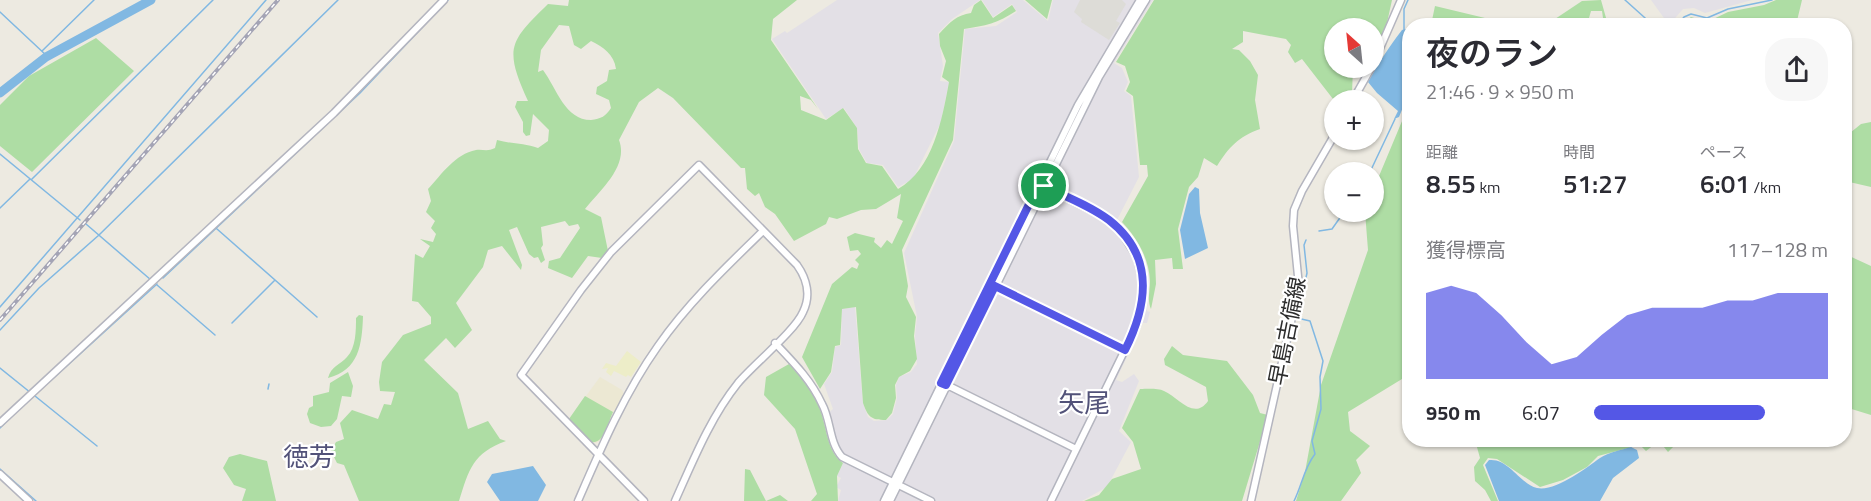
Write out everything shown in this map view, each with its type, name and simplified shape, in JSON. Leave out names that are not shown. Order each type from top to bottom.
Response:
[{"type":"street","points":[[0,423],[156,281],[326,121],[444,0]]},
{"type":"street","points":[[1042,185],[1082,97],[1140,0]]},
{"type":"street","points":[[884,501],[1042,185],[1101,73],[1146,0]]},
{"type":"street","points":[[1384,39],[1401,0]]},
{"type":"street","name":"早島吉備線","points":[[1251,501],[1299,286],[1293,225],[1294,210],[1302,191],[1326,150]]},
{"type":"street","points":[[644,501],[520,375],[580,290],[622,240],[699,165],[797,265],[807,287],[807,300],[802,316],[739,382],[724,402],[704,438],[675,501]]},
{"type":"street","points":[[1042,185],[1110,220],[1127,238],[1137,256],[1143,276],[1144,298],[1137,325],[1051,501]]},
{"type":"street","points":[[578,501],[630,389],[657,346],[697,296],[763,231]]},
{"type":"street","points":[[992,285],[1125,350]]},
{"type":"street","points":[[775,343],[816,392],[828,416],[839,454],[931,501]]},
{"type":"street","points":[[944,384],[1076,449]]},
{"type":"street","points":[[0,474],[29,501]]},
{"type":"street","points":[[890,501],[895,483]]},
{"type":"shaded area","points":[[837,0],[980,0],[952,19],[938,33],[943,66],[940,81],[949,82],[941,122],[913,179],[898,187],[883,165],[867,163],[859,149],[857,128],[844,108],[826,119],[772,39],[785,31],[787,33]]},
{"type":"shaded area","points":[[982,0],[1023,0],[1048,21],[1053,0],[1153,0],[1114,63],[1122,68],[1128,82],[1124,91],[1131,96],[1139,177],[1117,220],[1137,245],[1149,280],[1147,311],[1150,312],[1147,323],[1143,323],[1116,380],[1122,382],[1134,374],[1139,381],[1119,431],[1131,442],[1107,487],[1082,501],[838,501],[841,490],[836,487],[841,478],[837,476],[843,463],[830,446],[823,417],[833,409],[824,384],[832,372],[835,347],[841,345],[842,309],[855,307],[863,403],[868,417],[874,421],[887,420],[893,414],[899,377],[911,372],[917,364],[915,336],[917,317],[904,253],[954,141],[965,29],[996,26],[1017,12],[1012,4],[993,17]]},
{"type":"shaded area","points":[[1080,0],[1122,0],[1126,4],[1116,21],[1120,23],[1109,40],[1081,22],[1082,19],[1074,12]]},
{"type":"shaded area","points":[[1651,0],[1752,0],[1705,13],[1694,8],[1683,9],[1675,18],[1664,18]]},
{"type":"shaded area","points":[[600,377],[622,390],[624,394],[601,440],[596,443],[591,442],[569,419]]},
{"type":"green space","points":[[569,0],[797,0],[773,19],[771,40],[818,109],[811,100],[800,96],[801,110],[826,120],[843,108],[857,128],[858,149],[866,163],[882,166],[898,189],[920,169],[928,156],[943,112],[949,82],[942,77],[946,61],[940,46],[939,34],[954,20],[971,13],[974,5],[981,0],[993,18],[1012,5],[1016,11],[997,21],[964,29],[953,140],[902,250],[908,286],[906,297],[916,317],[914,336],[917,359],[910,371],[899,377],[895,385],[896,398],[892,413],[886,420],[871,417],[863,403],[856,307],[842,309],[840,345],[835,346],[831,372],[820,389],[802,357],[832,284],[852,267],[857,269],[859,264],[855,260],[861,254],[858,250],[850,251],[847,237],[855,233],[875,238],[874,242],[881,248],[887,240],[892,244],[903,221],[897,218],[901,194],[876,209],[861,210],[837,219],[829,217],[826,224],[794,241],[775,214],[765,207],[759,193],[755,196],[747,189],[745,168],[741,168],[673,98],[658,88],[639,102],[619,140],[621,150],[617,168],[585,209],[601,217],[608,251],[602,258],[588,256],[572,278],[548,268],[549,261],[560,258],[580,228],[578,224],[569,226],[565,221],[541,227],[543,245],[541,248],[545,260],[541,263],[538,257],[534,258],[529,254],[517,227],[509,230],[522,265],[521,270],[502,246],[488,250],[483,267],[456,303],[472,330],[455,348],[446,338],[424,360],[458,393],[468,429],[488,421],[500,439],[506,441],[479,457],[470,471],[459,501],[359,501],[344,465],[337,463],[331,451],[336,442],[344,439],[340,423],[352,410],[378,419],[384,404],[391,405],[395,392],[380,391],[382,362],[403,335],[431,324],[431,317],[418,302],[412,301],[415,254],[423,258],[430,246],[420,239],[433,242],[436,234],[431,228],[435,221],[426,212],[431,201],[428,189],[455,160],[468,152],[495,148],[497,140],[538,148],[548,141],[549,130],[533,114],[530,135],[526,136],[523,132],[523,122],[515,107],[517,101],[528,101],[516,69],[513,57],[514,47],[525,28],[548,4],[568,6]],"holes":[[[559,25],[569,26],[574,45],[581,49],[591,41],[607,52],[615,64],[616,69],[609,70],[607,81],[597,87],[596,94],[609,100],[611,108],[598,119],[582,119],[574,115],[562,102],[543,70],[538,72],[541,50]]]},
{"type":"green space","points":[[1025,0],[1052,0],[1047,19]]},
{"type":"green space","points":[[1154,0],[1392,0],[1384,34],[1384,18],[1324,18],[1324,78],[1353,78],[1352,90],[1326,90],[1302,59],[1295,63],[1288,52],[1291,45],[1286,39],[1243,31],[1243,42],[1232,49],[1239,50],[1250,61],[1258,75],[1255,100],[1260,129],[1235,143],[1217,166],[1204,158],[1198,177],[1189,187],[1178,229],[1183,269],[1173,269],[1172,258],[1155,260],[1156,284],[1151,309],[1150,281],[1145,256],[1133,235],[1122,222],[1148,176],[1147,165],[1140,165],[1133,96],[1126,91],[1130,82],[1125,66],[1116,62]]},
{"type":"green space","points":[[1601,0],[1606,18],[1603,18],[1602,11],[1591,11],[1589,18],[1556,18],[1582,1]]},
{"type":"green space","points":[[1776,0],[1802,0],[1798,18],[1715,18],[1728,12],[1764,5]]},
{"type":"green space","points":[[1435,6],[1485,18],[1432,18]]},
{"type":"green space","points":[[96,38],[134,71],[32,172],[0,146],[0,105],[29,76]]},
{"type":"green space","points":[[1402,121],[1402,379],[1348,412],[1350,431],[1370,446],[1356,460],[1361,473],[1341,501],[1296,501],[1305,472],[1321,385],[1368,250],[1366,222],[1384,222],[1384,164]]},
{"type":"green space","points":[[1871,122],[1871,187],[1852,183],[1852,131],[1861,124]]},
{"type":"green space","points":[[1852,257],[1871,266],[1871,415],[1852,409]]},
{"type":"green space","points":[[359,315],[363,316],[357,355],[346,369],[328,378],[333,368],[347,357],[352,349],[356,318]]},
{"type":"green space","points":[[1172,346],[1183,355],[1227,361],[1253,395],[1260,413],[1268,415],[1242,501],[1084,501],[1099,495],[1112,479],[1141,469],[1133,442],[1122,428],[1140,389],[1162,390],[1186,406],[1197,409],[1203,407],[1208,401],[1206,387],[1165,365],[1164,359]]},
{"type":"green space","points":[[789,364],[806,384],[816,401],[833,452],[843,463],[837,476],[838,501],[811,501],[817,494],[795,429],[764,395],[766,377]]},
{"type":"green space","points":[[348,372],[353,386],[351,397],[342,396],[337,419],[331,426],[321,427],[310,423],[307,414],[309,408],[313,406],[313,396],[329,392],[330,383]]},
{"type":"green space","points":[[585,396],[613,412],[603,436],[596,442],[591,442],[569,419]]},
{"type":"green space","points":[[1477,447],[1632,447],[1598,456],[1587,467],[1563,480],[1540,487],[1497,459],[1488,458],[1483,465],[1498,501],[1491,501],[1485,490],[1475,481],[1474,467],[1480,458]]},
{"type":"green space","points":[[1664,447],[1673,447],[1668,452]]},
{"type":"green space","points":[[240,454],[267,461],[276,501],[242,501],[246,489],[234,485],[223,468],[229,457]]},
{"type":"green space","points":[[745,469],[750,470],[766,501],[744,501]]},
{"type":"green space","points":[[780,495],[788,501],[766,501]]},
{"type":"sand","points":[[627,351],[641,362],[631,377],[614,371],[611,376],[606,372],[608,368],[602,369],[606,363],[616,366]]},
{"type":"water","points":[[1402,30],[1402,110],[1399,117],[1394,119],[1398,111],[1384,99],[1384,90],[1375,90],[1368,82],[1370,78],[1384,78],[1384,55]]},
{"type":"water","points":[[1195,187],[1199,189],[1200,213],[1208,248],[1185,259],[1180,230],[1189,194]]},
{"type":"water","points":[[1631,447],[1637,450],[1639,458],[1613,478],[1600,501],[1499,501],[1485,465],[1489,460],[1496,460],[1531,486],[1544,488],[1561,483],[1604,456]]},
{"type":"water","points":[[533,466],[546,485],[538,501],[500,501],[487,482],[492,474]]},
{"type":"waterway","points":[[42,51],[94,0]]},
{"type":"waterway","points":[[0,93],[46,57],[151,0]]},
{"type":"waterway","points":[[32,179],[213,0]]},
{"type":"waterway","points":[[0,307],[266,0]]},
{"type":"waterway","points":[[0,330],[39,288],[99,235],[338,0]]},
{"type":"waterway","points":[[163,278],[360,93],[448,0]]},
{"type":"waterway","points":[[1404,18],[1404,9],[1408,0]]},
{"type":"waterway","points":[[1625,0],[1645,18]]},
{"type":"waterway","points":[[1707,18],[1728,9],[1772,0]]},
{"type":"waterway","points":[[0,12],[47,56]]},
{"type":"waterway","points":[[1683,18],[1691,14],[1707,18]]},
{"type":"waterway","points":[[1375,162],[1395,119]]},
{"type":"waterway","points":[[0,154],[80,220]]},
{"type":"waterway","points":[[0,208],[30,179]]},
{"type":"waterway","points":[[1319,231],[1332,229],[1337,222]]},
{"type":"waterway","points":[[86,224],[151,280]]},
{"type":"waterway","points":[[217,229],[317,317]]},
{"type":"waterway","points":[[1294,501],[1308,465],[1315,454],[1312,441],[1321,409],[1320,377],[1323,361],[1310,321],[1297,318],[1307,273],[1304,245],[1306,240]]},
{"type":"waterway","points":[[232,323],[275,280]]},
{"type":"waterway","points":[[49,382],[157,284]]},
{"type":"waterway","points":[[157,285],[215,335]]},
{"type":"waterway","points":[[0,368],[31,393]]},
{"type":"waterway","points":[[268,389],[269,384]]},
{"type":"waterway","points":[[35,396],[97,446]]},
{"type":"waterway","points":[[0,428],[25,403]]},
{"type":"waterway","points":[[0,469],[36,501]]},
{"type":"railway","points":[[0,320],[278,0]]},
{"type":"district","name":"矢尾","points":[[1084,403]]},
{"type":"district","name":"徳芳","points":[[309,457]]},
{"type":"route","points":[[1039,184],[1044,186],[1110,220],[1127,238],[1137,256],[1143,276],[1144,298],[1137,325],[1125,350],[995,286],[946,385],[941,383],[1039,184]]}]
